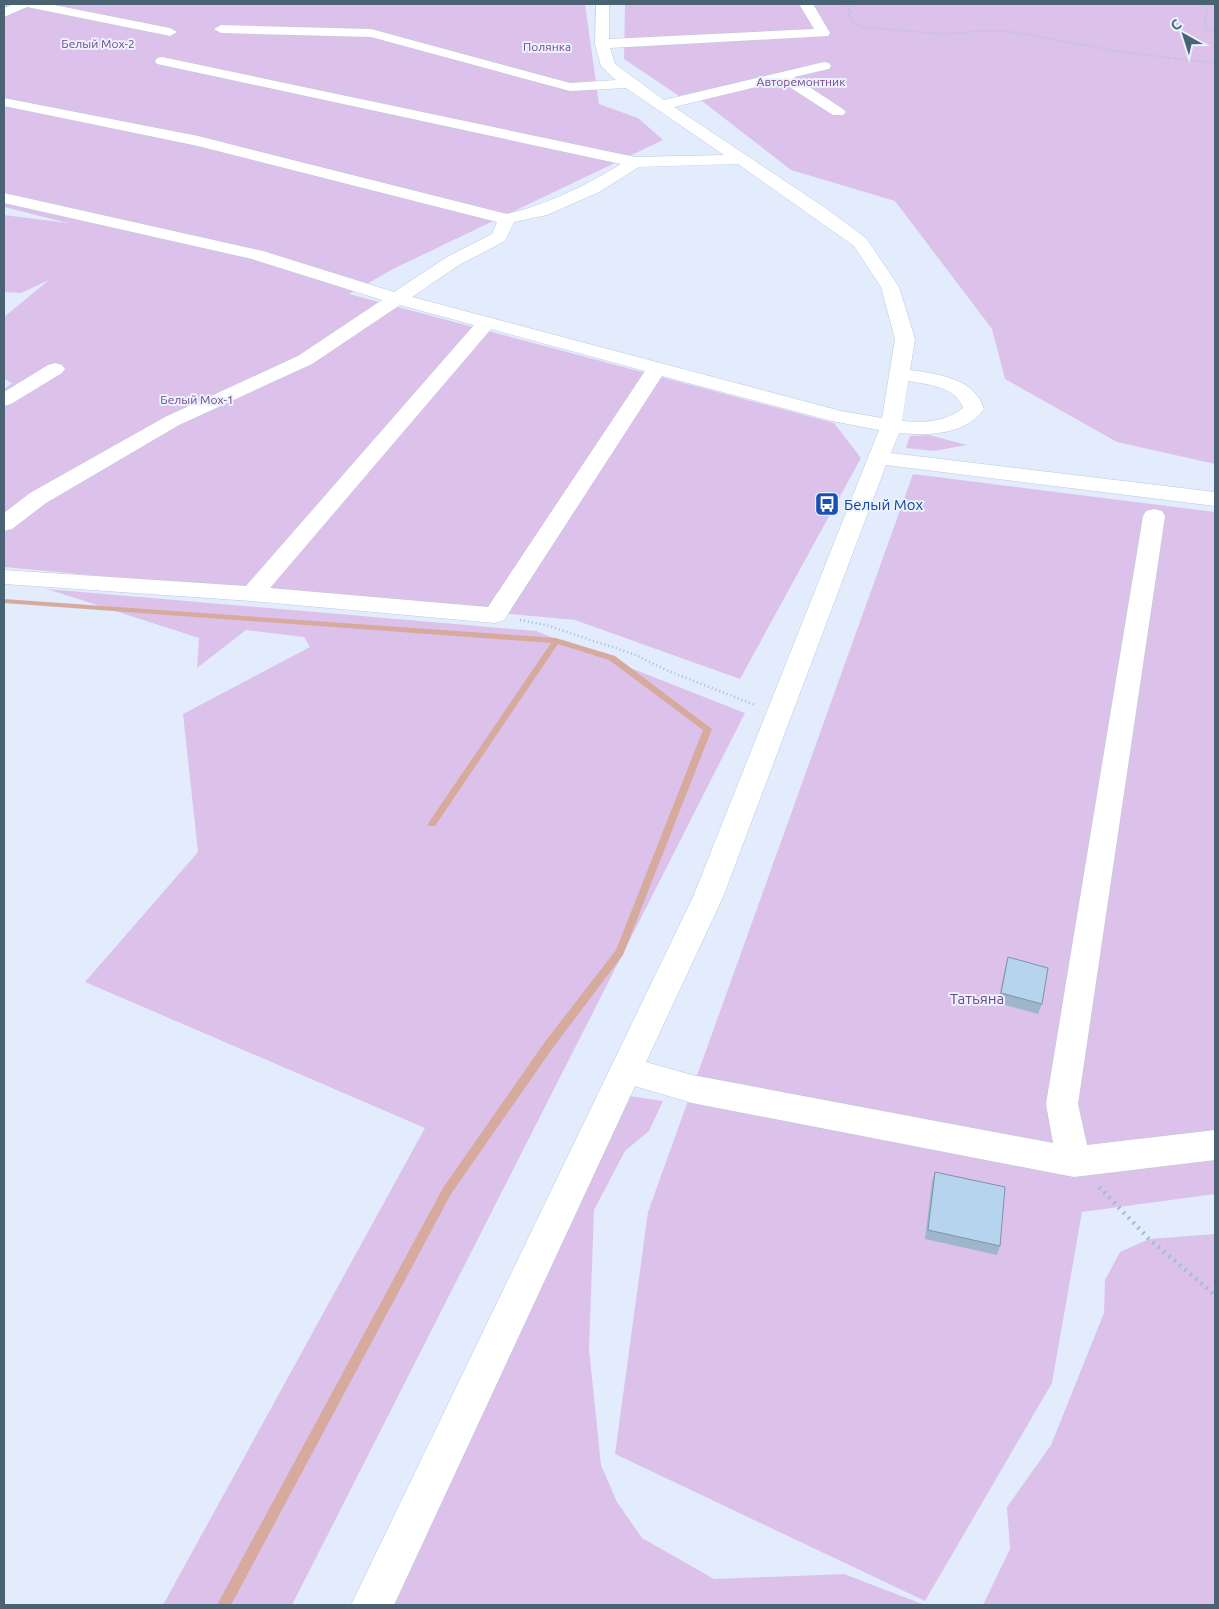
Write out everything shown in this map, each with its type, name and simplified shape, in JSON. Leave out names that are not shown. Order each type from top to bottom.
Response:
[{"type":"street","points":[[4,13],[24,4]]},
{"type":"street","points":[[30,4],[170,32]]},
{"type":"street","points":[[372,1605],[708,897],[891,426],[901,374],[905,339],[890,287],[860,242],[818,211],[629,83],[608,66],[602,44],[602,4]]},
{"type":"street","points":[[602,44],[823,33],[806,4]]},
{"type":"street","points":[[221,29],[371,33],[570,87],[629,83]]},
{"type":"street","points":[[162,61],[635,162],[741,159]]},
{"type":"street","points":[[662,105],[824,66]]},
{"type":"street","points":[[782,76],[838,112]]},
{"type":"street","points":[[4,102],[198,141],[507,219],[541,211],[593,188],[635,162]]},
{"type":"street","points":[[4,198],[257,255],[395,298],[839,417],[891,426],[928,428],[942,426],[968,417],[974,409],[970,398],[955,388],[934,380],[901,374]]},
{"type":"street","points":[[4,524],[38,498],[172,421],[305,360],[453,261],[499,237],[507,219]]},
{"type":"street","points":[[252,594],[487,322]]},
{"type":"street","points":[[4,577],[252,594],[495,615],[657,368]]},
{"type":"street","points":[[4,400],[55,369]]},
{"type":"street","points":[[878,458],[1215,499]]},
{"type":"street","points":[[1074,1162],[1062,1104],[1154,516]]},
{"type":"street","points":[[627,1070],[692,1089],[1074,1162],[1215,1145]]},
{"type":"path","points":[[849,4],[848,9],[851,12],[849,15],[856,25],[864,27],[943,34],[981,31],[1019,33],[1122,52],[1215,63]]},
{"type":"path","points":[[1208,4],[1204,27],[1215,32]]},
{"type":"path","points":[[495,615],[546,625],[636,655],[666,670],[779,714]]},
{"type":"path","points":[[1074,1162],[1149,1239],[1215,1295]]},
{"type":"green space","name":"Белый Мох-1","points":[[4,4],[585,4],[599,104],[638,118],[663,140],[393,269],[349,294],[834,423],[861,458],[740,679],[575,620],[4,567],[4,389],[12,383],[4,379],[4,317],[49,280],[21,293],[4,292],[4,215],[68,223],[4,207]]},
{"type":"green space","name":"Авторемонтник","points":[[625,4],[1215,4],[1215,464],[1117,442],[1005,379],[992,329],[895,201],[791,170],[693,94],[679,96],[624,59]]},
{"type":"green space","points":[[929,435],[967,445],[934,451],[906,448],[910,436]]},
{"type":"green space","name":"Татьяна","points":[[913,474],[1215,512],[1215,1194],[1082,1212],[1052,1383],[925,1601],[615,1454],[648,1212]]},
{"type":"green space","points":[[47,589],[536,631],[745,713],[292,1605],[163,1605],[425,1128],[85,982],[198,852],[183,714],[310,647],[304,637],[246,630],[197,668],[199,638]]},
{"type":"green space","points":[[629,1096],[663,1101],[649,1131],[625,1151],[594,1210],[589,1349],[601,1465],[617,1502],[642,1538],[714,1579],[844,1574],[925,1605],[393,1605]]},
{"type":"green space","points":[[1215,1234],[1215,1605],[983,1605],[1010,1549],[1007,1507],[1051,1445],[1104,1313],[1105,1280],[1120,1252],[1149,1239]]},
{"type":"building","points":[[1008,957],[1048,968],[1042,1004],[1001,993]]},
{"type":"building","points":[[935,1172],[1005,1187],[1000,1246],[928,1230]]},
{"type":"waterway","points":[[4,601],[556,641]]},
{"type":"waterway","points":[[224,1605],[447,1191],[548,1046],[620,952],[708,729],[612,658],[556,641]]},
{"type":"waterway","points":[[432,824],[556,641]]},
{"type":"place","name":"Белый Мох","points":[[827,504]]},
{"type":"park label","name":"Белый Мох-2","points":[[98,43]]},
{"type":"park label","name":"Полянка","points":[[547,46]]}]
